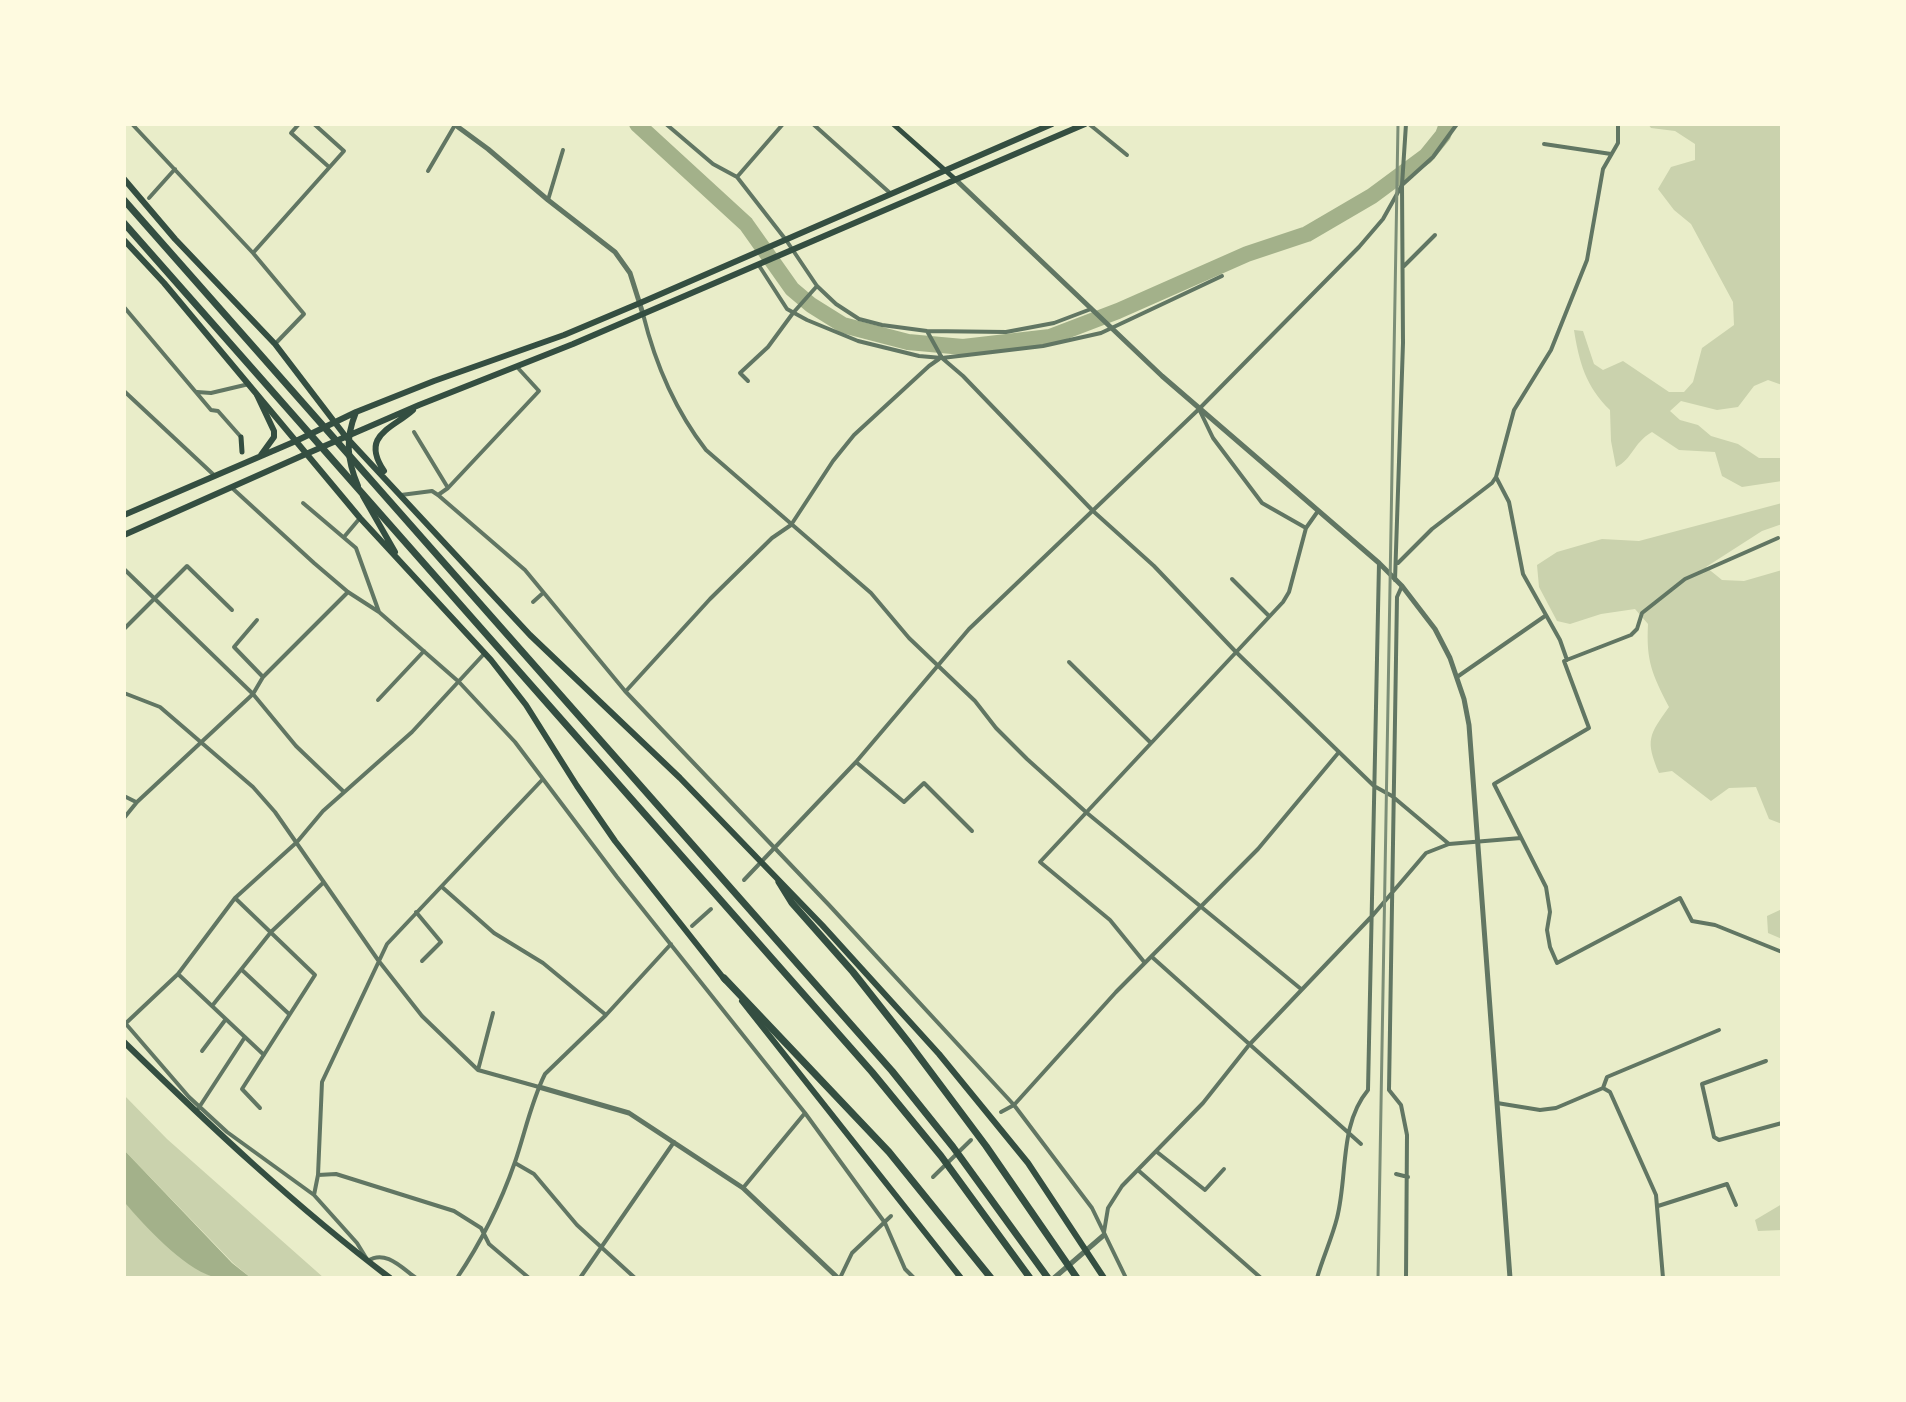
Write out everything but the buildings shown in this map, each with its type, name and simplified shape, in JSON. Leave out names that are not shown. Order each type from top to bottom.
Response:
[{"type":"highway","points":[[124,200],[810,976],[953,1147],[1051,1278]]},
{"type":"highway","points":[[124,223],[807,997],[941,1156],[1030,1278]]},
{"type":"highway","points":[[779,882],[792,903],[853,972],[909,1043],[1075,1275]]},
{"type":"highway","points":[[724,978],[889,1152],[991,1278]]},
{"type":"main road","points":[[893,124],[955,179]]},
{"type":"main road","points":[[124,515],[356,412],[564,335],[640,303],[1052,124]]},
{"type":"main road","points":[[124,535],[419,405],[643,314],[1087,124]]},
{"type":"main road","points":[[124,179],[175,239],[275,344],[347,437],[530,635],[680,778],[862,967],[975,1095],[1028,1163],[1104,1278]]},
{"type":"main road","points":[[124,240],[360,518],[491,660],[526,705],[615,841],[961,1278]]},
{"type":"main road","points":[[257,393],[274,431],[274,437],[258,458]]},
{"type":"main road","points":[[393,486],[380,465],[376,446],[379,436],[419,405]]},
{"type":"main road","points":[[356,412],[347,437],[351,469],[368,508],[403,565]]},
{"type":"main road","points":[[241,437],[242,452]]},
{"type":"main road","points":[[124,1042],[298,1204],[390,1278]]},
{"type":"street","points":[[132,124],[253,253],[304,314],[275,344]]},
{"type":"street","points":[[299,124],[291,133],[329,167]]},
{"type":"street","points":[[253,253],[344,151],[314,124]]},
{"type":"street","points":[[666,124],[713,164],[737,177],[788,251],[817,286],[836,304],[859,319],[928,333],[1006,332],[1054,323],[1093,310]]},
{"type":"street","points":[[737,177],[783,124]]},
{"type":"street","points":[[813,124],[890,193]]},
{"type":"street","points":[[1087,124],[1127,155]]},
{"type":"street","points":[[1395,580],[1404,266],[1402,185],[1406,124]]},
{"type":"street","points":[[744,880],[856,762],[936,665],[979,619],[1199,409],[1359,247],[1383,219],[1402,185],[1433,157],[1457,124]]},
{"type":"street","points":[[1396,564],[1432,529],[1496,477],[1514,410],[1551,350],[1587,260],[1601,180],[1618,143],[1618,124]]},
{"type":"street","points":[[428,171],[455,125],[615,252],[630,273],[657,365],[693,433],[706,450],[871,593],[909,638],[975,701],[1027,759],[1087,813],[1301,989]]},
{"type":"street","points":[[1544,144],[1611,154]]},
{"type":"street","points":[[548,200],[563,150]]},
{"type":"street","points":[[149,198],[175,169]]},
{"type":"street","points":[[955,179],[1199,409],[1379,563],[1402,586],[1435,629],[1457,677],[1469,725],[1510,1278]]},
{"type":"street","points":[[1404,266],[1435,235]]},
{"type":"street","points":[[760,264],[775,293],[793,313],[858,341],[919,356],[942,358],[1076,340],[1222,276]]},
{"type":"street","points":[[748,381],[740,373],[768,347],[817,286]]},
{"type":"street","points":[[124,307],[211,410],[218,411],[241,437]]},
{"type":"street","points":[[928,333],[942,358],[1093,511],[1154,566],[1235,651],[1374,786],[1392,796],[1449,844]]},
{"type":"street","points":[[625,691],[710,599],[772,538],[791,525],[854,435],[929,366],[942,358]]},
{"type":"street","points":[[438,495],[539,391],[516,366]]},
{"type":"street","points":[[197,392],[211,393],[249,384]]},
{"type":"street","points":[[124,391],[215,476]]},
{"type":"street","points":[[1199,409],[1213,438],[1262,503],[1306,528]]},
{"type":"street","points":[[414,432],[448,488]]},
{"type":"street","points":[[242,452],[248,462]]},
{"type":"street","points":[[1496,477],[1509,502],[1523,574],[1560,640],[1567,660]]},
{"type":"street","points":[[231,487],[348,592],[379,612],[459,682],[515,742],[805,1113],[885,1223],[905,1269],[914,1278]]},
{"type":"street","points":[[400,495],[432,491],[525,570],[625,691],[1014,1105],[1092,1208],[1126,1278]]},
{"type":"street","points":[[303,503],[356,548],[379,612]]},
{"type":"street","points":[[1145,963],[1110,920],[1040,862],[1289,592],[1306,528],[1318,511]]},
{"type":"street","points":[[344,537],[360,518]]},
{"type":"street","points":[[1778,538],[1685,579],[1666,597],[1646,609],[1631,635],[1564,661],[1589,728],[1494,784],[1546,887],[1550,912],[1547,930],[1557,963],[1680,898],[1692,921],[1715,925],[1782,952]]},
{"type":"street","points":[[1317,1278],[1337,1217],[1348,1134],[1358,1102],[1368,1090],[1379,563]]},
{"type":"street","points":[[124,629],[187,566],[232,610]]},
{"type":"street","points":[[124,569],[253,694],[296,746],[344,792]]},
{"type":"street","points":[[1232,579],[1269,616]]},
{"type":"street","points":[[1402,586],[1397,597],[1389,1090],[1401,1105],[1407,1135],[1406,1278]]},
{"type":"street","points":[[124,818],[137,802],[253,694],[263,677],[348,592]]},
{"type":"street","points":[[533,602],[543,592]]},
{"type":"street","points":[[1457,677],[1545,616]]},
{"type":"street","points":[[257,620],[234,647],[263,677]]},
{"type":"street","points":[[378,700],[424,651]]},
{"type":"street","points":[[416,1278],[387,1257],[374,1256],[368,1261],[357,1243],[314,1195],[198,1109],[125,1023],[178,974],[235,898],[297,842],[323,811],[412,732],[483,655]]},
{"type":"street","points":[[1069,662],[1151,743]]},
{"type":"street","points":[[124,693],[160,707],[253,787],[275,812],[378,960],[422,1016],[478,1070],[629,1113],[743,1188],[839,1278],[852,1253],[891,1216]]},
{"type":"street","points":[[1001,1112],[1014,1105],[1106,1003],[1258,849],[1339,752]]},
{"type":"street","points":[[856,762],[904,802],[924,783],[972,831]]},
{"type":"street","points":[[314,1195],[318,1175],[322,1082],[378,960],[387,944],[416,912],[542,780]]},
{"type":"street","points":[[124,796],[137,802]]},
{"type":"street","points":[[1051,1278],[1104,1235],[1108,1208],[1122,1186],[1203,1103],[1249,1045],[1373,915],[1426,853],[1449,844],[1522,838]]},
{"type":"street","points":[[212,1006],[271,932],[324,882]]},
{"type":"street","points":[[442,887],[494,933],[543,963],[606,1015]]},
{"type":"street","points":[[235,898],[315,975],[242,1089],[260,1108]]},
{"type":"street","points":[[692,926],[711,909]]},
{"type":"street","points":[[416,912],[441,942],[422,961]]},
{"type":"street","points":[[457,1278],[484,1237],[515,1163],[545,1074],[606,1015],[671,944]]},
{"type":"street","points":[[1152,957],[1361,1144]]},
{"type":"street","points":[[242,970],[289,1014]]},
{"type":"street","points":[[178,974],[264,1055]]},
{"type":"street","points":[[478,1070],[493,1013]]},
{"type":"street","points":[[202,1051],[226,1019]]},
{"type":"street","points":[[1497,1103],[1540,1110],[1556,1108],[1603,1088],[1607,1077],[1719,1030]]},
{"type":"street","points":[[198,1109],[245,1037]]},
{"type":"street","points":[[1766,1061],[1702,1084],[1714,1137],[1719,1140],[1782,1123]]},
{"type":"street","points":[[1603,1088],[1610,1092],[1652,1182],[1658,1206],[1663,1278]]},
{"type":"street","points":[[743,1188],[805,1113]]},
{"type":"street","points":[[933,1177],[971,1140]]},
{"type":"street","points":[[580,1278],[674,1142]]},
{"type":"street","points":[[1157,1152],[1205,1190],[1224,1169]]},
{"type":"street","points":[[515,1163],[534,1174],[577,1225],[635,1278]]},
{"type":"street","points":[[1139,1171],[1261,1278]]},
{"type":"street","points":[[318,1175],[336,1174],[454,1211],[481,1228],[489,1244],[529,1278]]},
{"type":"street","points":[[1396,1174],[1408,1177]]},
{"type":"street","points":[[1658,1206],[1727,1184],[1736,1205]]},
{"type":"shaded area","points":[[1648,124],[1782,124],[1782,385],[1768,380],[1754,386],[1738,407],[1717,410],[1681,401],[1670,411],[1680,420],[1698,425],[1711,436],[1738,444],[1759,458],[1782,458],[1782,481],[1742,487],[1722,476],[1715,452],[1679,450],[1652,432],[1616,467],[1610,410],[1585,373],[1574,330],[1583,331],[1594,364],[1603,370],[1623,361],[1669,392],[1684,392],[1693,382],[1702,348],[1734,325],[1733,302],[1691,224],[1674,210],[1658,189],[1671,167],[1695,160],[1695,144],[1675,131],[1651,128]]},
{"type":"shaded area","points":[[1782,503],[1782,524],[1762,531],[1706,567],[1722,580],[1744,581],[1782,570],[1782,824],[1769,819],[1756,787],[1729,788],[1711,801],[1672,771],[1659,773],[1651,738],[1669,707],[1651,667],[1648,624],[1635,609],[1601,614],[1570,624],[1557,621],[1539,587],[1537,565],[1557,552],[1602,539],[1639,541]]},
{"type":"shaded area","points":[[1782,909],[1782,939],[1768,933],[1767,916]]},
{"type":"shaded area","points":[[124,1095],[167,1139],[324,1278],[251,1278],[233,1263],[124,1150]]},
{"type":"shaded area","points":[[124,1150],[232,1263],[251,1278],[222,1279],[201,1272],[153,1234],[124,1202]]},
{"type":"shaded area","points":[[124,1202],[166,1244],[214,1278],[124,1278]]},
{"type":"shaded area","points":[[1782,1204],[1782,1230],[1758,1231],[1755,1220]]},
{"type":"waterway","points":[[637,124],[746,224],[792,289],[811,305],[843,325],[908,342],[963,347],[1050,337],[1118,311],[1247,254],[1307,234],[1372,196],[1426,156],[1443,135],[1447,124]]},
{"type":"railway","points":[[1378,1278],[1398,124]]}]
